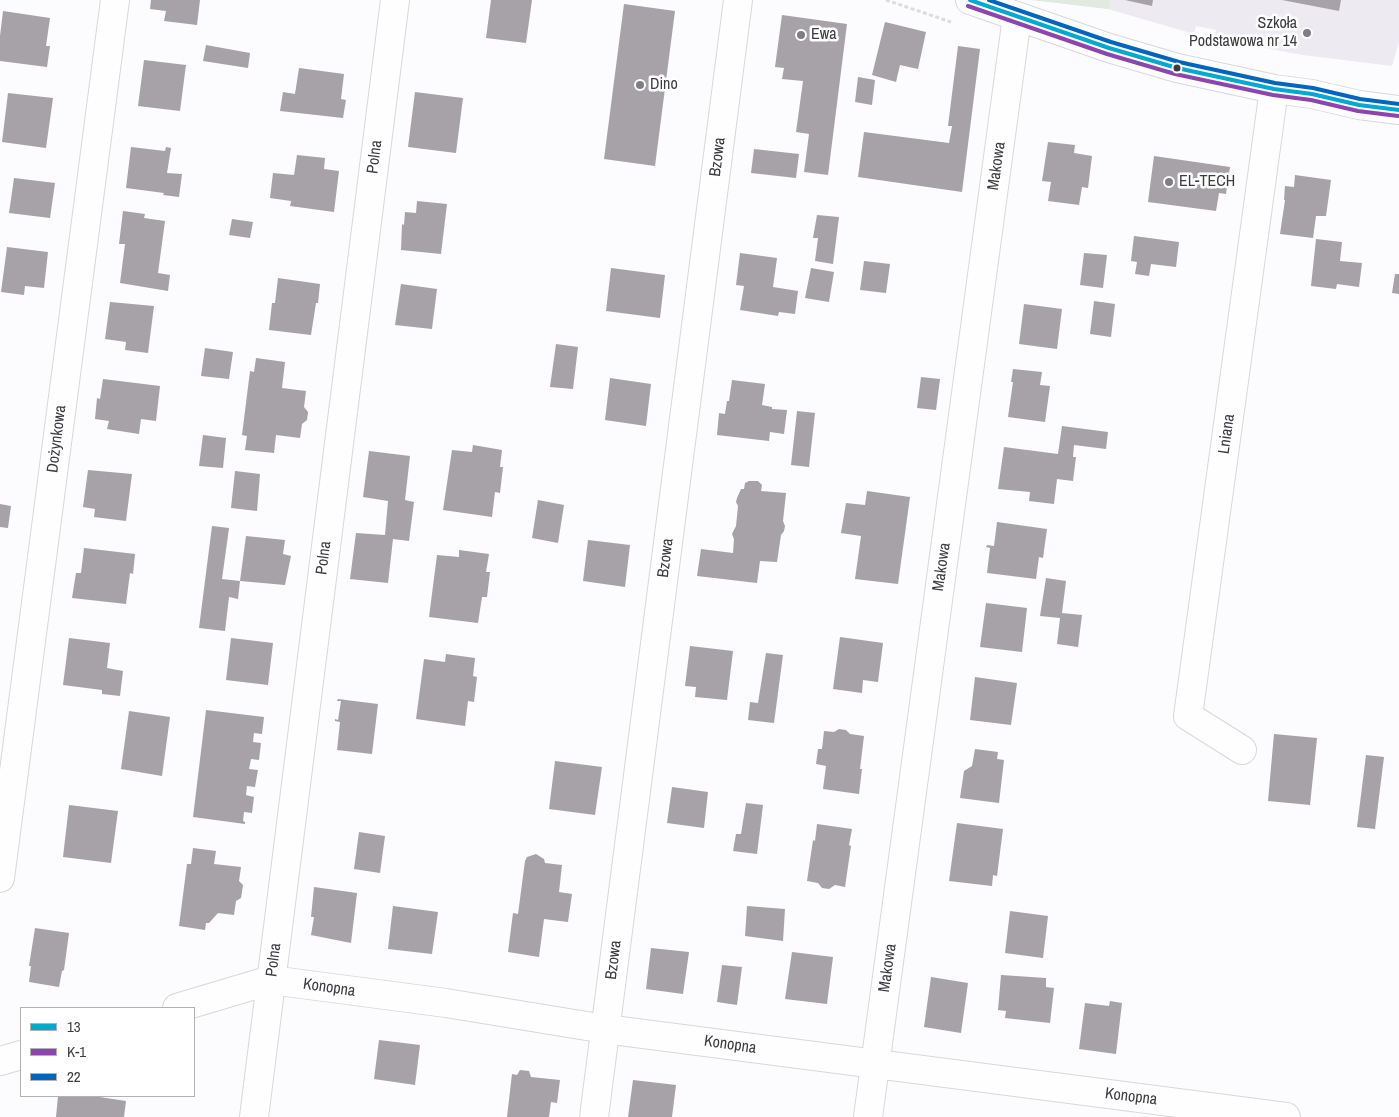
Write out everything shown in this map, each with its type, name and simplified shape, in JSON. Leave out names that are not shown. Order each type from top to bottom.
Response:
[{"type":"street","name":"Dożynkowa","points":[[0,878],[115,0]]},
{"type":"street","name":"Polna","points":[[254,1117],[395,0]]},
{"type":"street","name":"Bzowa","points":[[594,1117],[738,0]]},
{"type":"street","points":[[970,0],[1109,48],[1177,68],[1274,89],[1312,94],[1359,105],[1399,110]]},
{"type":"street","name":"Makowa","points":[[868,1117],[1018,17]]},
{"type":"street","name":"Lniana","points":[[1242,750],[1188,716],[1274,89]]},
{"type":"street","points":[[1312,94],[1399,92]]},
{"type":"street","name":"Konopna","points":[[180,1007],[271,980],[446,1003],[605,1029],[1286,1117]]},
{"type":"street","points":[[0,1061],[20,1055]]},
{"type":"shaded area","name":"Szkoła Podstawowa nr 14","points":[[1032,0],[1399,0],[1399,42],[1392,66],[1303,55],[1247,45],[1214,38],[1216,30],[1196,26],[1194,34],[1108,9]]},
{"type":"shaded area","points":[[1032,0],[1110,0],[1109,9]]},
{"type":"building","points":[[151,0],[200,0],[197,25],[164,21],[166,11],[150,9]]},
{"type":"building","points":[[491,0],[532,0],[526,43],[486,38]]},
{"type":"building","points":[[1125,0],[1153,0],[1152,6]]},
{"type":"building","points":[[1282,0],[1341,0],[1339,11]]},
{"type":"building","name":"Dino","points":[[624,4],[675,11],[655,166],[604,159]]},
{"type":"building","points":[[3,11],[50,18],[46,46],[50,46],[47,67],[0,61]]},
{"type":"building","points":[[782,15],[847,24],[828,175],[804,172],[809,134],[796,132],[803,81],[782,79],[784,68],[775,67]]},
{"type":"building","points":[[885,22],[926,32],[918,69],[900,65],[896,82],[872,75]]},
{"type":"building","points":[[206,45],[250,53],[248,68],[203,61]]},
{"type":"building","points":[[958,46],[980,49],[962,192],[858,177],[864,132],[949,143],[952,126],[948,126]]},
{"type":"building","points":[[144,60],[186,65],[180,111],[138,106]]},
{"type":"building","points":[[299,68],[344,74],[341,99],[346,100],[343,118],[280,111],[283,92],[295,94]]},
{"type":"building","points":[[858,77],[875,80],[872,105],[855,102]]},
{"type":"building","points":[[415,92],[463,98],[456,153],[408,147]]},
{"type":"building","points":[[8,93],[53,98],[46,148],[2,142]]},
{"type":"building","points":[[1048,142],[1075,145],[1074,153],[1092,156],[1088,188],[1082,187],[1079,205],[1048,201],[1051,182],[1042,181]]},
{"type":"building","points":[[131,147],[165,151],[166,147],[171,148],[167,173],[182,174],[179,197],[126,188]]},
{"type":"building","points":[[754,149],[799,154],[796,178],[751,173]]},
{"type":"building","points":[[297,155],[325,158],[324,169],[339,171],[334,212],[290,206],[291,201],[270,198],[273,173],[294,175]]},
{"type":"building","points":[[1154,156],[1230,167],[1226,194],[1219,193],[1216,211],[1148,202]]},
{"type":"building","points":[[1295,175],[1331,180],[1326,216],[1316,216],[1313,238],[1280,234],[1285,186],[1294,187]]},
{"type":"building","points":[[14,178],[55,183],[50,218],[9,213]]},
{"type":"building","points":[[417,201],[447,204],[441,254],[401,250],[402,224],[404,225],[405,212],[416,213]]},
{"type":"building","points":[[123,211],[145,214],[144,218],[165,221],[158,273],[170,275],[168,291],[120,283],[125,244],[119,244]]},
{"type":"building","points":[[817,215],[839,217],[833,264],[815,261],[818,238],[813,238]]},
{"type":"building","points":[[232,219],[253,222],[250,238],[229,235]]},
{"type":"building","points":[[1134,236],[1179,242],[1176,267],[1151,264],[1149,276],[1135,274],[1137,262],[1131,261]]},
{"type":"building","points":[[1316,239],[1342,242],[1340,261],[1362,263],[1359,287],[1337,284],[1336,289],[1311,286]]},
{"type":"building","points":[[7,247],[48,252],[44,288],[25,286],[24,295],[1,292]]},
{"type":"building","points":[[740,253],[777,258],[773,287],[798,291],[795,314],[779,312],[778,316],[740,310],[744,286],[736,285]]},
{"type":"building","points":[[1084,253],[1107,255],[1103,288],[1080,285]]},
{"type":"building","points":[[864,261],[890,264],[886,293],[860,290]]},
{"type":"building","points":[[611,268],[665,275],[660,318],[606,311]]},
{"type":"building","points":[[811,268],[834,272],[829,302],[805,298]]},
{"type":"building","points":[[1395,274],[1399,274],[1399,294],[1392,293]]},
{"type":"building","points":[[278,278],[320,284],[311,335],[269,330],[272,303],[275,303]]},
{"type":"building","points":[[401,284],[437,289],[432,329],[395,325]]},
{"type":"building","points":[[1094,301],[1115,304],[1111,337],[1090,334]]},
{"type":"building","points":[[110,302],[154,306],[148,353],[125,350],[126,342],[105,339]]},
{"type":"building","points":[[1024,304],[1062,309],[1057,349],[1019,344]]},
{"type":"building","points":[[556,344],[578,347],[573,389],[550,387]]},
{"type":"building","points":[[205,348],[233,352],[229,379],[201,376]]},
{"type":"building","points":[[256,358],[285,362],[282,388],[306,391],[304,407],[308,412],[307,420],[302,424],[300,438],[276,435],[274,453],[245,450],[247,436],[242,435],[250,371],[254,372]]},
{"type":"building","points":[[1013,369],[1042,372],[1040,385],[1050,386],[1045,422],[1008,417]]},
{"type":"building","points":[[921,377],[940,379],[936,410],[917,408]]},
{"type":"building","points":[[610,378],[651,384],[646,426],[605,420]]},
{"type":"building","points":[[103,379],[160,386],[156,421],[141,419],[139,434],[107,429],[109,421],[95,419],[97,398],[100,399]]},
{"type":"building","points":[[732,380],[765,384],[762,405],[772,407],[772,409],[787,410],[784,434],[770,432],[769,441],[717,435],[719,413],[725,414]]},
{"type":"building","points":[[797,411],[815,413],[809,467],[791,465]]},
{"type":"building","points":[[1062,426],[1108,432],[1106,449],[1074,445],[1073,457],[1076,457],[1073,481],[1057,479],[1054,504],[1029,501],[1030,492],[998,489],[1004,447],[1058,454]]},
{"type":"building","points":[[203,435],[226,438],[223,468],[199,466]]},
{"type":"building","points":[[473,445],[502,450],[500,467],[503,467],[500,493],[495,492],[492,517],[443,510],[452,450],[472,452]]},
{"type":"building","points":[[369,451],[410,456],[405,500],[414,502],[409,541],[393,539],[388,583],[350,579],[356,533],[385,535],[388,501],[363,497]]},
{"type":"building","points":[[88,470],[132,474],[126,521],[94,517],[95,509],[83,507]]},
{"type":"building","points":[[235,471],[260,474],[257,511],[231,508]]},
{"type":"building","points":[[758,481],[762,485],[761,491],[786,493],[783,521],[785,526],[781,535],[777,562],[760,561],[757,583],[697,576],[701,549],[733,553],[734,539],[732,534],[736,526],[738,506],[736,502],[741,489],[744,489],[745,483]]},
{"type":"building","points":[[867,491],[910,497],[898,584],[855,579],[861,536],[841,533],[846,503],[865,505]]},
{"type":"building","points":[[538,500],[564,505],[558,543],[532,538]]},
{"type":"building","points":[[0,504],[11,506],[8,528],[0,527]]},
{"type":"building","points":[[997,522],[1047,529],[1043,558],[1039,557],[1036,579],[987,573],[990,548],[986,547],[987,545],[994,546]]},
{"type":"building","points":[[212,526],[229,528],[222,579],[240,581],[238,599],[229,597],[225,631],[199,628]]},
{"type":"building","points":[[246,536],[285,540],[283,554],[291,556],[285,585],[240,581]]},
{"type":"building","points":[[588,540],[630,545],[625,587],[583,581]]},
{"type":"building","points":[[84,548],[135,554],[133,574],[130,573],[126,604],[72,598],[76,573],[81,573]]},
{"type":"building","points":[[459,550],[489,554],[486,572],[490,572],[487,597],[482,597],[478,623],[429,617],[437,555],[459,557]]},
{"type":"building","points":[[1046,578],[1066,581],[1062,613],[1082,615],[1078,647],[1057,644],[1060,618],[1040,616]]},
{"type":"building","points":[[986,603],[1027,608],[1022,652],[980,647]]},
{"type":"building","points":[[840,637],[883,643],[878,682],[863,680],[862,693],[833,689]]},
{"type":"building","points":[[69,638],[110,643],[107,668],[123,671],[120,696],[102,694],[102,690],[63,685]]},
{"type":"building","points":[[231,638],[273,643],[268,685],[226,680]]},
{"type":"building","points":[[690,646],[733,651],[727,700],[695,697],[696,687],[685,686]]},
{"type":"building","points":[[766,653],[783,655],[774,723],[748,720],[750,702],[758,703]]},
{"type":"building","points":[[446,654],[475,658],[473,676],[477,677],[474,702],[468,701],[465,726],[416,719],[424,659],[445,662]]},
{"type":"building","points":[[975,677],[1017,683],[1011,725],[970,720]]},
{"type":"building","points":[[338,699],[378,704],[372,754],[337,750],[340,722],[335,721],[335,719],[338,720],[341,701],[337,701]]},
{"type":"building","points":[[206,710],[264,717],[262,734],[254,733],[253,742],[261,743],[259,760],[251,759],[249,769],[258,770],[255,787],[247,786],[246,795],[254,797],[252,813],[244,812],[243,821],[245,824],[193,817]]},
{"type":"building","points":[[129,711],[170,717],[162,776],[121,769]]},
{"type":"building","points":[[839,729],[846,730],[850,734],[864,736],[859,794],[823,789],[826,766],[816,764],[818,749],[822,749],[824,731],[834,732]]},
{"type":"building","points":[[1274,734],[1317,738],[1310,805],[1268,801]]},
{"type":"building","points":[[975,749],[998,752],[997,759],[1004,760],[999,803],[960,798],[964,771],[972,766]]},
{"type":"building","points":[[1366,755],[1384,757],[1375,829],[1357,827]]},
{"type":"building","points":[[555,761],[602,767],[595,815],[549,809]]},
{"type":"building","points":[[672,787],[708,792],[704,828],[667,823]]},
{"type":"building","points":[[746,803],[763,805],[757,854],[733,851],[736,834],[741,834]]},
{"type":"building","points":[[69,805],[118,811],[111,863],[63,857]]},
{"type":"building","points":[[957,823],[1003,829],[997,876],[993,875],[992,886],[949,881]]},
{"type":"building","points":[[817,824],[852,829],[845,887],[835,885],[829,889],[822,888],[818,883],[807,881]]},
{"type":"building","points":[[359,832],[385,836],[380,873],[354,869]]},
{"type":"building","points":[[193,848],[216,851],[214,864],[241,867],[239,881],[243,885],[241,898],[236,901],[234,915],[218,913],[209,923],[206,923],[205,930],[179,926],[187,864],[191,864]]},
{"type":"building","points":[[536,854],[544,859],[545,863],[562,865],[559,892],[572,894],[568,922],[544,919],[539,957],[508,952],[513,913],[518,914],[525,861],[527,857]]},
{"type":"building","points":[[314,887],[357,893],[351,943],[311,935],[314,917],[311,917]]},
{"type":"building","points":[[393,906],[438,912],[432,954],[388,949]]},
{"type":"building","points":[[747,906],[785,909],[783,941],[745,936]]},
{"type":"building","points":[[1010,911],[1048,916],[1043,958],[1005,953]]},
{"type":"building","points":[[35,928],[69,933],[64,970],[62,971],[59,987],[29,982],[31,966],[29,966]]},
{"type":"building","points":[[651,948],[689,952],[683,994],[646,989]]},
{"type":"building","points":[[792,952],[833,957],[827,1004],[785,999]]},
{"type":"building","points":[[722,965],[742,967],[737,1005],[717,1002]]},
{"type":"building","points":[[1001,975],[1046,978],[1046,987],[1054,988],[1050,1023],[1005,1018],[1006,1011],[998,1010]]},
{"type":"building","points":[[931,977],[968,983],[961,1033],[924,1027]]},
{"type":"building","points":[[1110,1001],[1122,1003],[1116,1054],[1079,1049],[1085,1003],[1109,1006]]},
{"type":"building","points":[[379,1040],[420,1045],[415,1085],[374,1079]]},
{"type":"building","points":[[520,1070],[529,1071],[531,1077],[560,1080],[557,1103],[551,1102],[549,1117],[507,1117],[512,1074],[517,1075]]},
{"type":"building","points":[[633,1080],[676,1085],[672,1117],[628,1117]]},
{"type":"building","points":[[58,1097],[100,1097],[126,1101],[124,1117],[56,1117]]},
{"type":"transit line","name":"13","points":[[970,0],[1109,48],[1177,68],[1274,89],[1312,94],[1359,105],[1399,110]]},
{"type":"transit line","name":"22","points":[[989,0],[1111,42],[1179,62],[1275,83],[1313,88],[1360,99],[1399,104]]},
{"type":"transit line","name":"K-1","points":[[968,6],[1107,54],[1175,74],[1273,95],[1311,100],[1358,111],[1398,116]]},
{"type":"place","name":"Szkoła Podstawowa nr 14","points":[[1307,33]]},
{"type":"place","name":"Ewa","points":[[801,35]]},
{"type":"place","name":"Dino","points":[[640,85]]},
{"type":"place","name":"EL-TECH","points":[[1169,182]]}]
